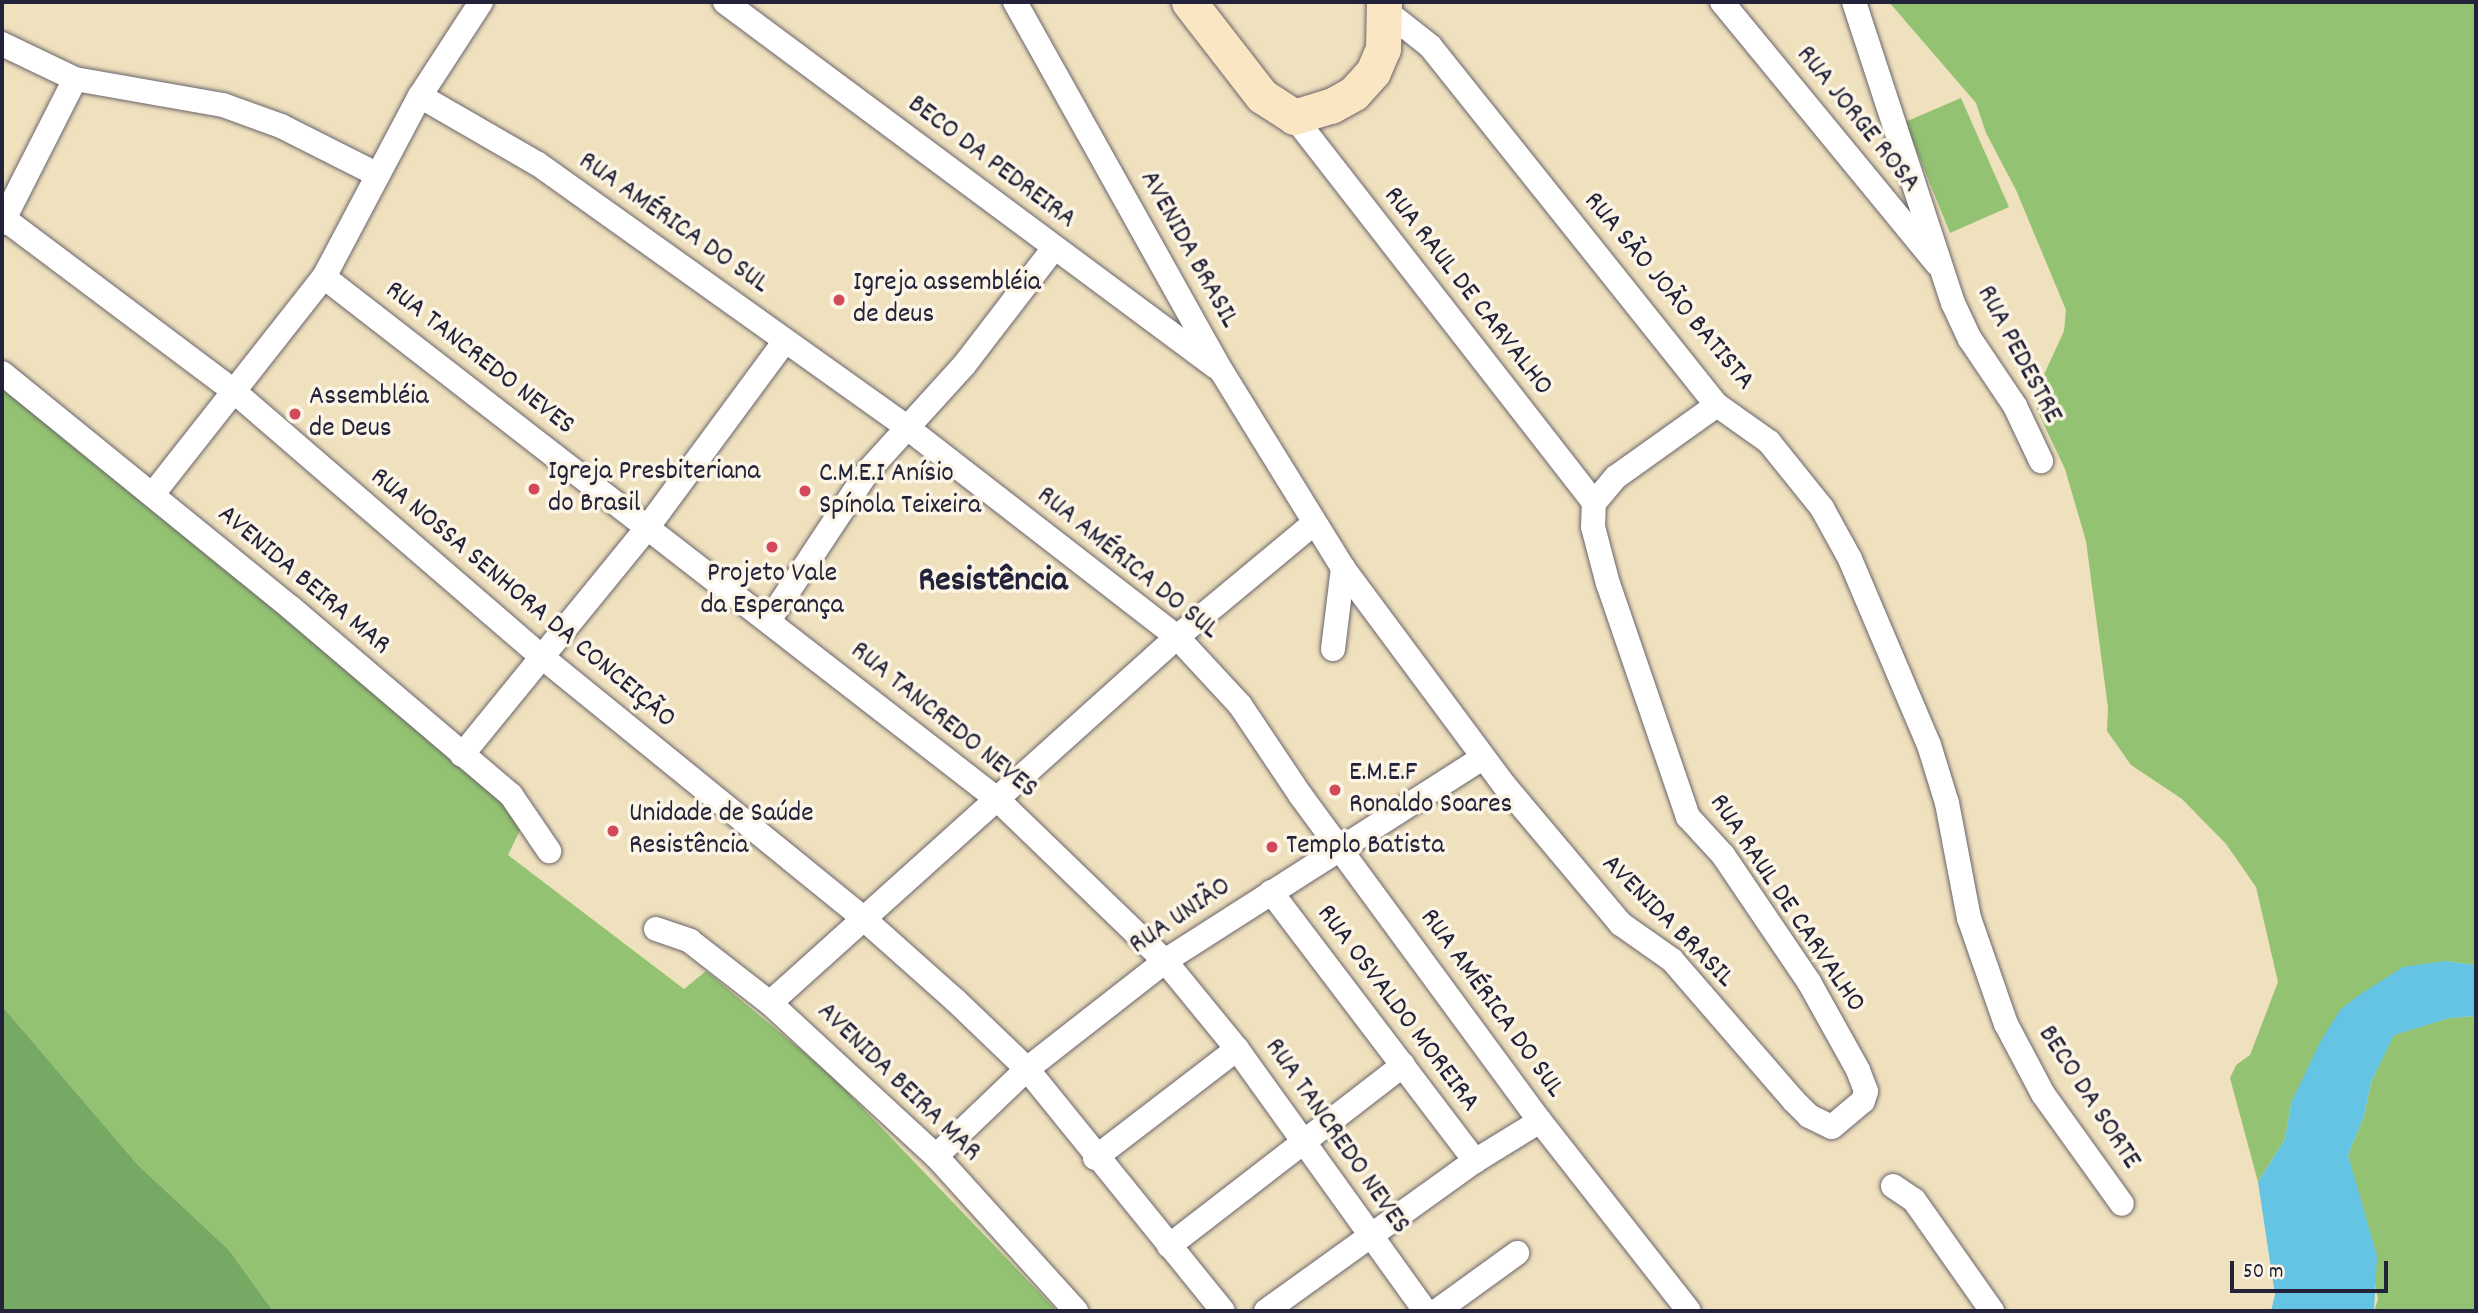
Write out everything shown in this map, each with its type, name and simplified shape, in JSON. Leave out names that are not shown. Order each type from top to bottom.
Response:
[{"type":"main road","points":[[1189,2],[1255,88],[1294,117],[1331,106],[1354,93],[1373,72],[1383,49],[1386,7]]},
{"type":"street","points":[[153,494],[236,393],[324,277],[376,174],[420,96],[481,2]]},
{"type":"street","name":"BECO DA PEDREIRA","points":[[725,2],[1222,372]]},
{"type":"street","name":"AVENIDA BRASIL","points":[[1015,2],[1222,372],[1313,524],[1483,758],[1621,924],[1672,960],[1809,1116],[1832,1127],[1851,1115]]},
{"type":"street","name":"RUA JORGE ROSA","points":[[1722,2],[1947,276]]},
{"type":"street","name":"RUA PEDESTRE","points":[[1854,2],[1970,339],[2015,406],[2041,461]]},
{"type":"street","name":"RUA SÃO JOÃO BATISTA","points":[[1386,7],[1430,46],[1717,405],[1769,442],[1822,508],[1850,559],[1929,745],[1947,803],[1977,945]]},
{"type":"street","points":[[2,44],[75,79],[223,105],[281,127],[376,174]]},
{"type":"street","points":[[4,221],[75,79]]},
{"type":"street","name":"RUA AMÉRICA DO SUL","points":[[420,96],[538,164],[909,429],[1177,637],[1240,705],[1339,848],[1540,1121],[1689,1311]]},
{"type":"street","name":"RUA RAUL DE CARVALHO","points":[[1294,117],[1594,503],[1593,527],[1614,601],[1688,817],[1723,855],[1794,960],[1858,1070],[1866,1091],[1851,1115]]},
{"type":"street","name":"RUA NOSSA SENHORA DA CONCEIÇÃO","points":[[4,221],[236,393],[542,657],[864,919],[1027,1069]]},
{"type":"street","points":[[770,619],[868,471],[909,429],[1054,248]]},
{"type":"street","name":"RUA TANCREDO NEVES","points":[[324,277],[647,528],[770,619],[997,799],[1165,961],[1237,1049],[1425,1311]]},
{"type":"street","points":[[462,755],[647,528],[785,341]]},
{"type":"street","name":"AVENIDA BEIRA MAR","points":[[2,373],[153,494],[511,794],[549,851]]},
{"type":"street","points":[[1594,503],[1616,477],[1717,405]]},
{"type":"street","points":[[769,1003],[1177,637],[1313,524]]},
{"type":"street","points":[[1333,649],[1339,563]]},
{"type":"street","name":"RUA UNIÃO","points":[[936,1156],[1027,1069],[1165,961],[1483,758]]},
{"type":"street","name":"RUA OSVALDO MOREIRA","points":[[1270,892],[1475,1161]]},
{"type":"street","name":"AVENIDA BEIRA MAR","points":[[656,929],[708,953],[769,1003],[936,1156],[1076,1311]]},
{"type":"street","name":"BECO DA SORTE","points":[[1977,945],[2021,1058],[2122,1204]]},
{"type":"street","points":[[1096,1158],[1237,1049]]},
{"type":"street","points":[[1169,1246],[1403,1065]]},
{"type":"street","points":[[1027,1069],[1096,1158],[1223,1311]]},
{"type":"street","points":[[1266,1311],[1371,1239],[1475,1161],[1540,1121]]},
{"type":"street","points":[[1893,1186],[1914,1200],[1992,1311]]},
{"type":"street","points":[[1437,1311],[1517,1253]]},
{"type":"green space","points":[[1889,2],[2476,2],[2476,965],[2445,961],[2302,1083],[2291,1103],[2285,1139],[2258,1182],[2230,1078],[2236,1065],[2250,1055],[2278,982],[2256,887],[2226,844],[2182,799],[2131,765],[2107,731],[2108,708],[2086,541],[2065,469],[2037,410],[2041,381],[2064,331],[2066,310],[2016,190],[1986,133],[1976,103]]},
{"type":"green space","points":[[1961,98],[2009,207],[1950,233],[1905,122]]},
{"type":"green space","points":[[2,384],[78,436],[525,820],[508,855],[684,989],[706,971],[831,1075],[1057,1311],[273,1311],[229,1250],[138,1165],[2,1006]]},
{"type":"green space","points":[[2,1006],[138,1165],[229,1250],[273,1311],[2,1311]]},
{"type":"green space","points":[[2476,1016],[2476,1311],[2374,1311],[2378,1299],[2348,1155],[2364,1116],[2371,1082],[2394,1034],[2450,1018]]},
{"type":"water","points":[[2445,961],[2476,965],[2476,1016],[2450,1018],[2394,1035],[2371,1082],[2364,1116],[2348,1155],[2377,1256],[2374,1311],[2271,1311],[2275,1295],[2258,1182],[2285,1139],[2291,1103],[2320,1042],[2340,1010],[2359,995],[2403,967]]},
{"type":"place","name":"Igreja assembléia de deus","points":[[839,300]]},
{"type":"place","name":"Assembléia de Deus","points":[[295,414]]},
{"type":"place","name":"Igreja Presbiteriana do Brasil","points":[[534,489]]},
{"type":"place","name":"C.M.E.I Anísio Spínola Teixeira","points":[[805,491]]},
{"type":"place","name":"Projeto Vale da Esperança","points":[[772,547]]},
{"type":"place","name":"E.M.E.F Ronaldo Soares","points":[[1335,790]]},
{"type":"place","name":"Unidade de Saúde Resistência","points":[[613,831]]},
{"type":"place","name":"Templo Batista","points":[[1272,847]]},
{"type":"district","name":"Resistência","points":[[993,582]]}]
